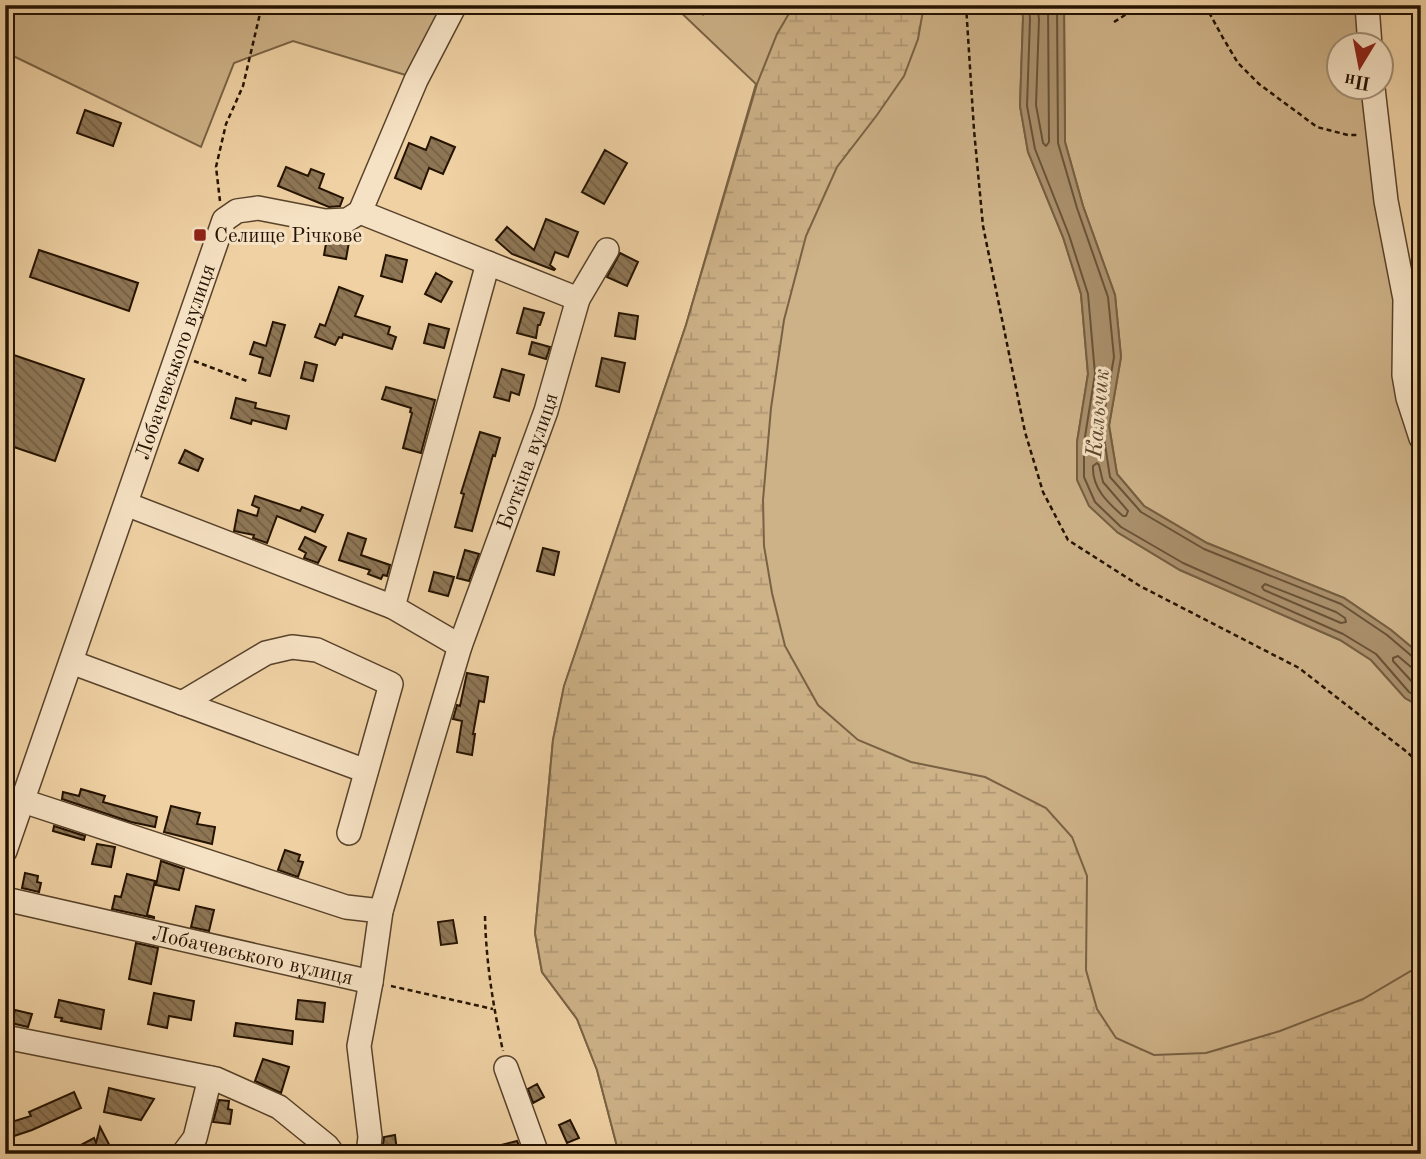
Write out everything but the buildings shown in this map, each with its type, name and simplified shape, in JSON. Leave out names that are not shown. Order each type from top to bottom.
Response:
[{"type":"street","points":[[224,220],[237,211],[258,208],[325,221],[347,220],[360,212],[416,80],[455,5]]},
{"type":"street","points":[[1367,5],[1369,32]]},
{"type":"street","points":[[1375,102],[1386,201],[1405,299],[1404,374],[1408,398],[1417,408],[1421,438]]},
{"type":"street","points":[[360,212],[578,299]]},
{"type":"street","name":"Лобачевського вулиця","points":[[5,851],[224,220]]},
{"type":"street","name":"Боткіна вулиця","points":[[371,982],[381,911],[460,646],[546,411],[578,299],[607,250]]},
{"type":"street","points":[[393,607],[488,263]]},
{"type":"street","points":[[126,504],[393,607],[460,646]]},
{"type":"street","points":[[182,702],[266,653],[292,647],[317,650],[391,684],[349,833]]},
{"type":"street","points":[[71,662],[366,771]]},
{"type":"street","points":[[23,801],[346,907],[381,911]]},
{"type":"street","name":"Лобачевського вулиця","points":[[5,899],[371,982],[359,1046],[370,1137],[368,1154]]},
{"type":"street","points":[[5,1037],[210,1078],[279,1108],[327,1146],[333,1154]]},
{"type":"street","points":[[506,1068],[537,1154]]},
{"type":"street","points":[[183,1154],[195,1138],[210,1078]]},
{"type":"path","points":[[224,220],[216,167],[226,124],[246,75],[262,5]]},
{"type":"path","points":[[698,5],[704,15]]},
{"type":"path","points":[[967,5],[983,226],[1025,432],[1043,492],[1068,540],[1140,586],[1299,667],[1421,765]]},
{"type":"path","points":[[1114,22],[1133,10],[1136,5]]},
{"type":"path","points":[[1205,5],[1238,63],[1259,84],[1317,127],[1348,135],[1378,134]]},
{"type":"path","points":[[177,354],[247,381]]},
{"type":"path","points":[[485,916],[485,950],[506,1068]]},
{"type":"path","points":[[371,982],[494,1009]]},
{"type":"green space","points":[[5,5],[445,5],[409,76],[293,41],[234,63],[201,147],[5,52]]},
{"type":"green space","points":[[673,5],[1022,5],[1020,106],[1028,152],[1063,237],[1081,294],[1088,374],[1077,442],[1117,532],[1180,570],[1340,640],[1371,660],[1405,698],[1421,707],[1421,1154],[619,1154],[597,1070],[577,1019],[542,972],[535,933],[553,740],[564,687],[686,325],[756,84]]},
{"type":"green space","points":[[794,5],[924,5],[918,39],[904,76],[837,167],[806,236],[784,320],[771,408],[763,500],[764,546],[785,646],[818,705],[858,740],[911,762],[985,777],[1046,808],[1072,837],[1087,876],[1086,970],[1097,1009],[1116,1038],[1154,1055],[1206,1053],[1280,1031],[1363,999],[1421,965],[1421,1154],[619,1154],[597,1070],[577,1019],[542,972],[535,933],[553,740],[564,686],[686,325],[757,84],[777,34]]},
{"type":"green space","points":[[1064,5],[1361,5],[1363,32],[1324,32],[1324,102],[1368,102],[1396,283],[1412,437],[1421,456],[1421,655],[1391,630],[1344,598],[1207,543],[1144,506],[1117,474],[1109,425],[1121,357],[1115,295],[1083,206],[1065,142]]},
{"type":"water","name":"Кальчик","points":[[1022,5],[1064,5],[1065,142],[1083,206],[1115,295],[1121,357],[1109,426],[1117,474],[1144,506],[1207,543],[1344,598],[1391,630],[1421,655],[1421,707],[1405,698],[1371,660],[1340,640],[1180,570],[1117,532],[1089,506],[1077,480],[1077,442],[1088,374],[1081,294],[1063,237],[1028,152],[1020,106]]},
{"type":"place","name":"Селище Річкове","points":[[200,235]]}]
